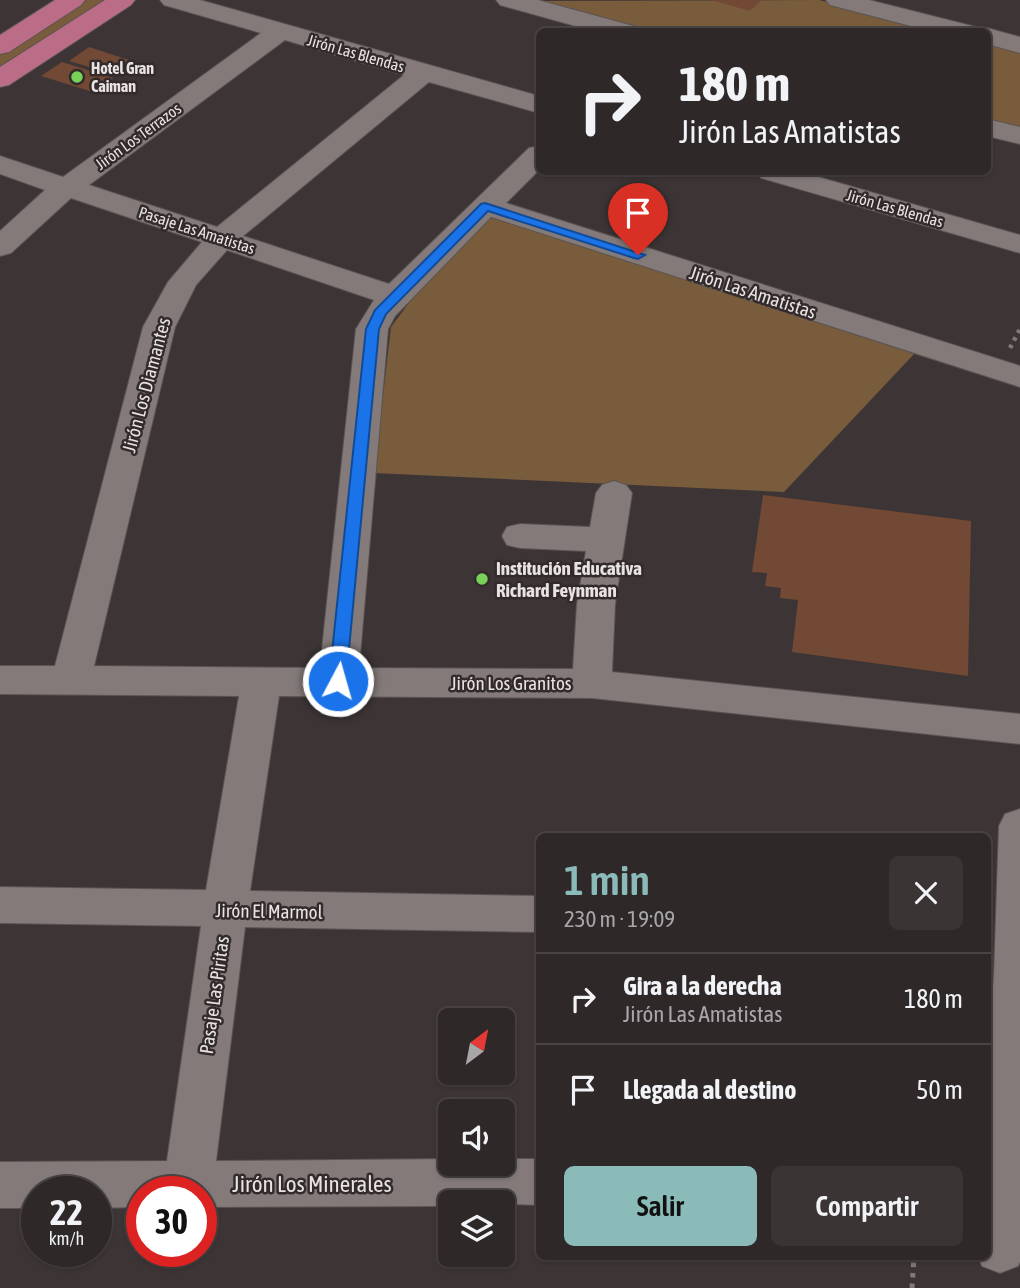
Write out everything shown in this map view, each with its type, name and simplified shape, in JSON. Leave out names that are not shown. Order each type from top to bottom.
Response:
[{"type":"main road","points":[[0,46],[72,0]]},
{"type":"main road","points":[[0,79],[122,0]]},
{"type":"street","name":"Jirón Las Blendas","points":[[173,0],[536,104]]},
{"type":"street","points":[[512,0],[614,28]]},
{"type":"street","points":[[839,0],[951,28]]},
{"type":"street","points":[[932,23],[951,0]]},
{"type":"street","name":"Jirón Los Terrazos","points":[[0,247],[28,219],[67,187],[281,31]]},
{"type":"street","points":[[991,37],[1020,44]]},
{"type":"street","name":"Jirón Los Diamantes","points":[[71,681],[159,327],[169,301],[184,277],[222,238],[424,72]]},
{"type":"street","points":[[991,128],[1020,136]]},
{"type":"street","points":[[338,681],[372,329],[380,313],[394,296],[536,157]]},
{"type":"street","name":"Pasaje Las Amatistas","points":[[0,165],[394,296]]},
{"type":"street","name":"Jirón Las Blendas","points":[[781,175],[1020,244]]},
{"type":"street","name":"Jirón Las Amatistas","points":[[485,206],[1020,377]]},
{"type":"street","points":[[592,684],[596,604],[614,493]]},
{"type":"street","points":[[520,537],[607,540]]},
{"type":"street","name":"Jirón Los Granitos","points":[[0,680],[592,684],[1020,729]]},
{"type":"street","name":"Pasaje Las Piritas","points":[[189,1176],[225,911],[261,682]]},
{"type":"street","points":[[1003,1249],[1002,970],[1020,826]]},
{"type":"street","name":"Jirón El Marmol","points":[[0,905],[225,911],[536,914]]},
{"type":"street","name":"Jirón Los Minerales","points":[[217,1185],[536,1182]]},
{"type":"street","name":"Jirón Los Minerales","points":[[0,1185],[126,1185]]},
{"type":"path","points":[[912,1288],[914,1260]]},
{"type":"shaded area","points":[[83,0],[114,0],[0,74],[0,52]]},
{"type":"shaded area","points":[[819,0],[934,28],[628,28],[525,1]]},
{"type":"shaded area","points":[[991,43],[1020,50],[1020,132],[991,125]]},
{"type":"shaded area","points":[[491,215],[915,353],[784,492],[374,473],[391,327],[414,296]]},
{"type":"building","points":[[712,0],[762,0],[750,11]]},
{"type":"building","points":[[89,47],[132,61],[113,74],[69,61]]},
{"type":"building","name":"Hotel Gran Caiman","points":[[62,62],[113,78],[93,92],[41,76]]},
{"type":"building","points":[[763,495],[971,521],[968,676],[792,652],[798,600],[780,598],[781,588],[765,586],[767,573],[752,572]]},
{"type":"place","name":"Hotel Gran Caiman","points":[[77,77]]},
{"type":"place","name":"Institución Educativa Richard Feynman","points":[[482,579]]},
{"type":"route","points":[[338,681],[372,329],[380,313],[485,206],[638,255]]}]
